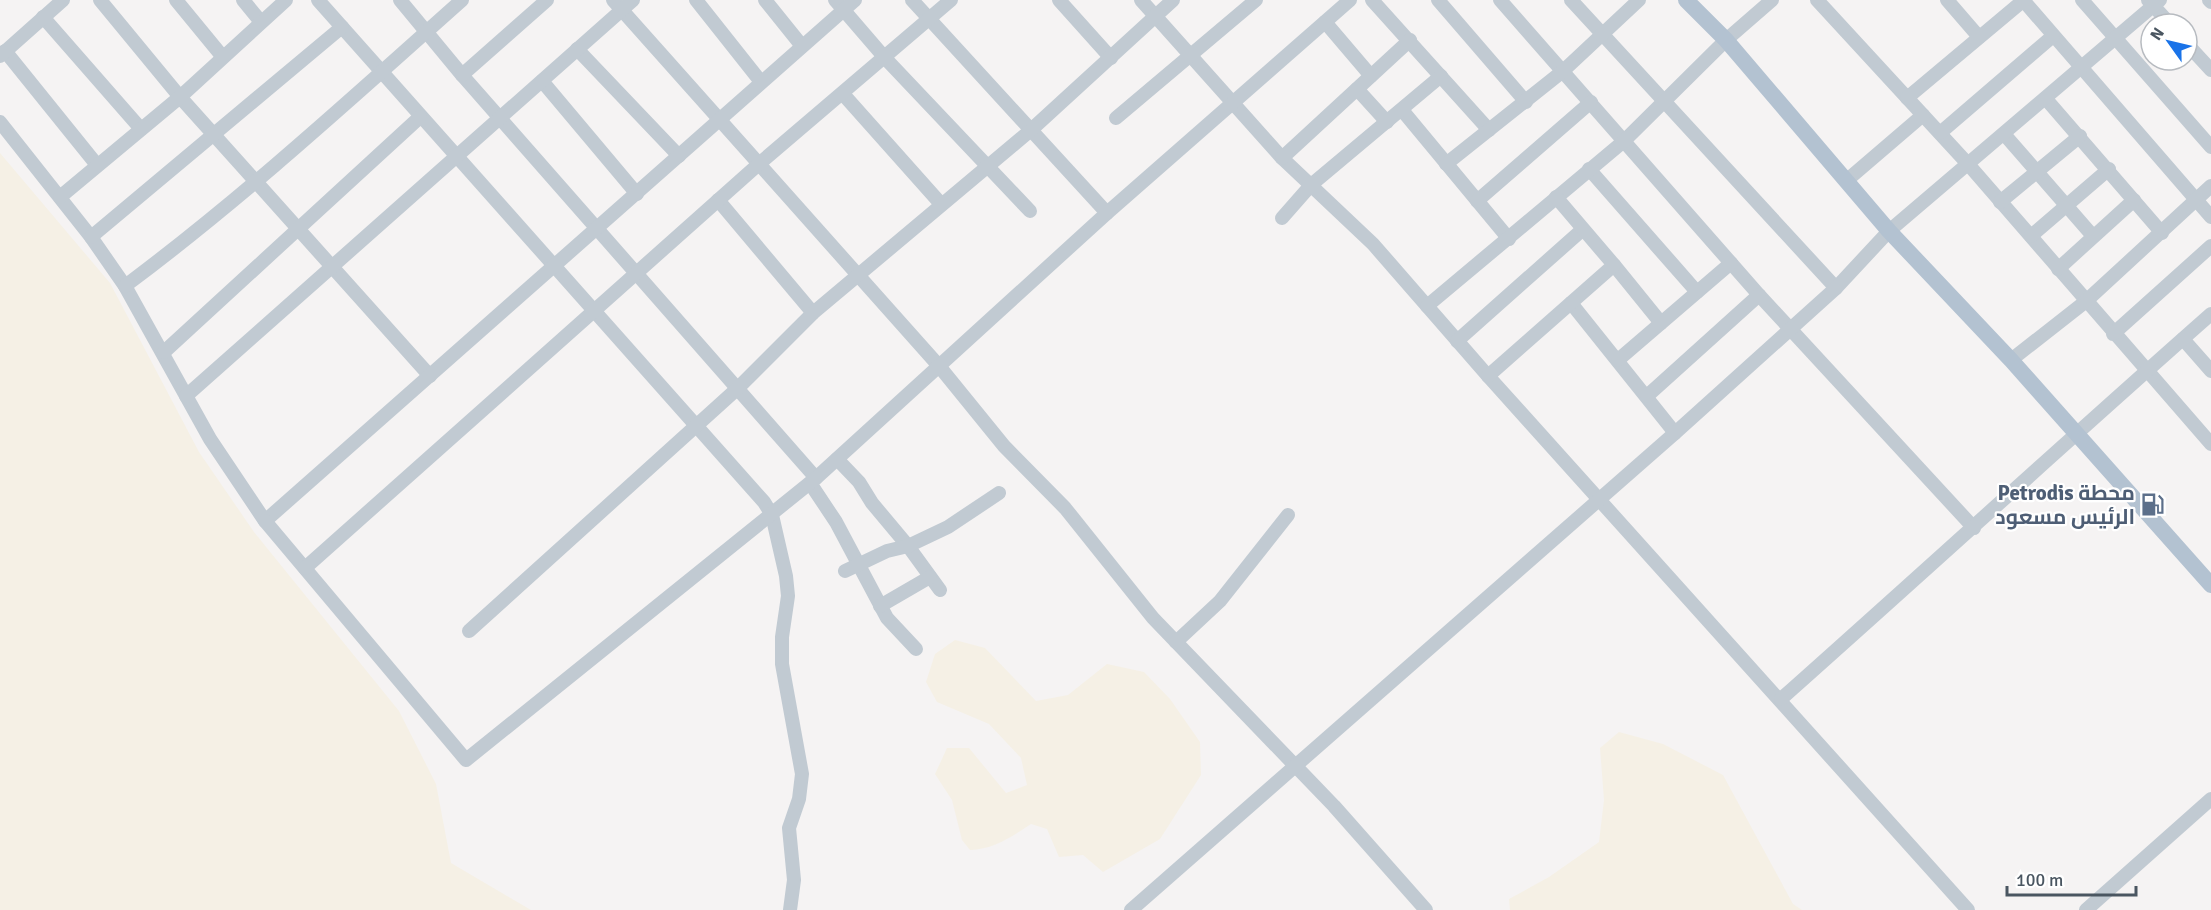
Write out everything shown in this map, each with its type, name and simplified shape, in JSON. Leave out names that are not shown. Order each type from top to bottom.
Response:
[{"type":"main road","points":[[1686,0],[1726,40],[1889,231],[2011,360],[2211,585]]},
{"type":"street","points":[[63,0],[2,53],[97,165]]},
{"type":"street","points":[[100,0],[180,97],[430,376]]},
{"type":"street","points":[[176,0],[222,56]]},
{"type":"street","points":[[243,0],[261,22]]},
{"type":"street","points":[[60,197],[180,97],[285,0]]},
{"type":"street","points":[[318,0],[379,72],[764,502],[772,515],[788,596],[782,637],[782,664],[802,774],[799,799],[789,828],[794,880],[790,910]]},
{"type":"street","points":[[400,0],[462,75],[738,388],[813,480],[887,618],[916,649]]},
{"type":"street","points":[[125,286],[188,239],[462,0]]},
{"type":"street","points":[[462,75],[548,0]]},
{"type":"street","points":[[186,396],[542,81],[577,49],[618,5],[633,0]]},
{"type":"street","points":[[696,0],[761,82]]},
{"type":"street","points":[[765,0],[802,46]]},
{"type":"street","points":[[265,521],[554,268],[802,46],[840,5],[855,0]]},
{"type":"street","points":[[912,0],[1107,213]]},
{"type":"street","points":[[305,568],[760,163],[951,0]]},
{"type":"street","points":[[1059,0],[1111,58]]},
{"type":"street","points":[[1141,0],[1282,158],[1373,244],[1488,376],[1781,699],[1968,910]]},
{"type":"street","points":[[469,631],[738,388],[813,313],[1031,130],[1173,0]]},
{"type":"street","points":[[1116,118],[1256,0]]},
{"type":"street","points":[[0,122],[91,237],[125,286],[164,352],[210,439],[265,521],[465,760],[813,480],[1107,213],[1350,0]]},
{"type":"street","points":[[1372,0],[1489,130]]},
{"type":"street","points":[[1438,0],[1526,102]]},
{"type":"street","points":[[1500,0],[1759,295],[1974,528]]},
{"type":"street","points":[[1572,0],[1836,288]]},
{"type":"street","points":[[1446,164],[1563,71],[1640,0]]},
{"type":"street","points":[[1427,306],[1624,141],[1726,40],[1772,0]]},
{"type":"street","points":[[1817,0],[1968,164],[2085,302],[2211,444]]},
{"type":"street","points":[[1947,0],[1979,37]]},
{"type":"street","points":[[1907,98],[2023,0],[2211,217]]},
{"type":"street","points":[[2082,0],[2211,147]]},
{"type":"street","points":[[1131,910],[1599,498],[1675,434],[1836,288],[1889,231],[2046,99],[2154,2]]},
{"type":"street","points":[[618,5],[939,366],[1004,446],[1065,508],[1153,618],[1334,806],[1426,910]]},
{"type":"street","points":[[840,5],[885,58],[1030,211]]},
{"type":"street","points":[[43,17],[141,129]]},
{"type":"street","points":[[1325,22],[1371,76]]},
{"type":"street","points":[[91,237],[342,27]]},
{"type":"street","points":[[1940,133],[2053,36]]},
{"type":"street","points":[[1282,158],[1410,40]]},
{"type":"street","points":[[577,49],[679,156]]},
{"type":"street","points":[[2199,57],[2211,70]]},
{"type":"street","points":[[1282,218],[1311,185],[1441,76]]},
{"type":"street","points":[[542,81],[637,194]]},
{"type":"street","points":[[1357,89],[1387,122]]},
{"type":"street","points":[[843,94],[941,204]]},
{"type":"street","points":[[2046,99],[2109,169],[2162,233]]},
{"type":"street","points":[[1477,201],[1591,102]]},
{"type":"street","points":[[1402,110],[1509,239]]},
{"type":"street","points":[[1846,181],[1923,116]]},
{"type":"street","points":[[164,352],[420,117]]},
{"type":"street","points":[[2004,134],[2092,235]]},
{"type":"street","points":[[2000,202],[2080,136]]},
{"type":"street","points":[[1589,169],[1697,292]]},
{"type":"street","points":[[2031,236],[2109,169]]},
{"type":"street","points":[[2011,360],[2085,302],[2211,186]]},
{"type":"street","points":[[1556,197],[1661,323]]},
{"type":"street","points":[[718,200],[813,313]]},
{"type":"street","points":[[2058,268],[2092,235],[2134,200]]},
{"type":"street","points":[[1457,341],[1582,230]]},
{"type":"street","points":[[2113,334],[2211,246]]},
{"type":"street","points":[[1618,360],[1731,263]]},
{"type":"street","points":[[1488,376],[1614,265]]},
{"type":"street","points":[[1647,396],[1759,295]]},
{"type":"street","points":[[1571,303],[1675,434]]},
{"type":"street","points":[[1781,699],[1974,528],[2075,432],[2211,314]]},
{"type":"street","points":[[2183,339],[2211,371]]},
{"type":"street","points":[[837,459],[859,482],[872,503],[908,546],[940,590]]},
{"type":"street","points":[[846,571],[887,551],[908,546],[948,527],[999,494]]},
{"type":"street","points":[[1176,642],[1220,601],[1288,515]]},
{"type":"street","points":[[880,606],[930,577]]},
{"type":"street","points":[[2086,910],[2211,799]]},
{"type":"sand","points":[[0,153],[110,283],[199,452],[254,532],[399,711],[436,784],[451,863],[531,910],[0,910]]},
{"type":"sand","points":[[955,640],[985,648],[1036,701],[1068,695],[1107,664],[1144,672],[1170,699],[1200,742],[1201,775],[1160,839],[1103,872],[1083,855],[1059,857],[1047,829],[1031,824],[995,845],[970,850],[962,840],[952,800],[935,774],[947,748],[969,748],[1006,793],[1027,785],[1021,758],[989,724],[937,702],[926,682],[935,654]]},
{"type":"sand","points":[[1619,732],[1663,744],[1723,775],[1793,904],[1802,910],[1510,910],[1509,899],[1549,877],[1599,842],[1604,800],[1600,748]]},
{"type":"place","name":"Petrodis محطة الرئيس مسعود","points":[[2153,505]]}]
